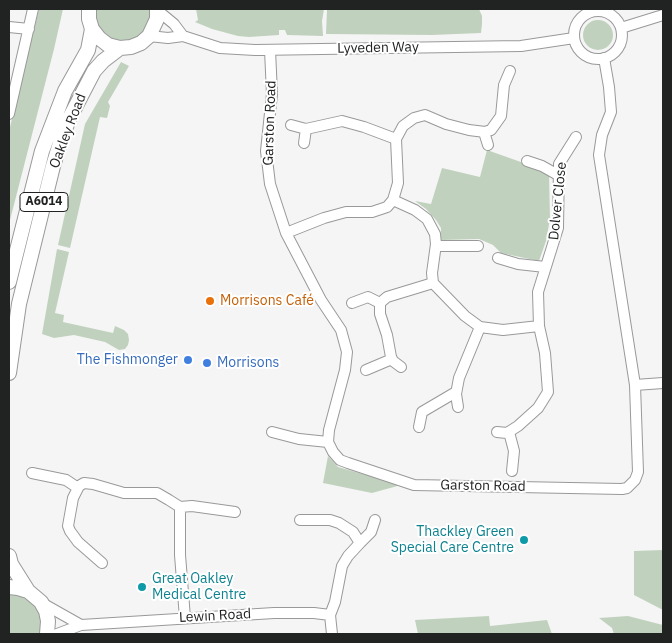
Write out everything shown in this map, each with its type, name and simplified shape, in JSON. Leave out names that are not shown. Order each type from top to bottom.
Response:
[{"type":"main road","points":[[89,9],[92,29],[99,38],[108,45],[120,48],[131,47],[141,43],[149,36],[157,19],[157,9]]},
{"type":"main road","name":"Oakley Road","points":[[9,282],[42,151],[65,91],[88,50],[92,29]]},
{"type":"main road","name":"Oakley Road","points":[[9,373],[19,304],[61,140],[69,119],[94,71],[103,61],[120,48]]},
{"type":"main road","points":[[9,556],[28,591],[41,602],[46,611],[48,621],[47,634]]},
{"type":"main road","points":[[9,587],[28,591]]},
{"type":"street","points":[[9,114],[34,9]]},
{"type":"street","name":"Lyveden Way","points":[[157,9],[174,24],[183,36]]},
{"type":"street","points":[[593,10],[603,11],[611,15],[618,21],[621,28],[622,37],[620,44],[616,50],[604,58],[594,58],[585,55],[578,48],[574,38],[577,24],[581,18],[593,10]]},
{"type":"street","points":[[621,28],[663,15]]},
{"type":"street","points":[[9,27],[29,29]]},
{"type":"street","name":"Lyveden Way","points":[[149,36],[168,38],[183,36],[220,48],[270,50],[521,46],[574,38]]},
{"type":"street","name":"Garston Road","points":[[270,50],[272,94],[267,131],[267,169],[270,184],[286,233],[321,300],[341,330],[346,343],[348,360],[329,430],[328,442],[340,460],[414,485],[626,488],[635,480],[638,465],[636,385],[599,155],[602,135],[611,112],[604,58]]},
{"type":"street","points":[[286,233],[324,218],[346,212],[372,212],[387,207],[393,200],[398,183],[396,140],[403,126],[420,115],[433,117],[458,127],[484,132],[491,130],[501,116],[504,84],[510,71]]},
{"type":"street","points":[[291,125],[306,129],[342,121],[364,127],[396,140]]},
{"type":"street","points":[[304,143],[306,129]]},
{"type":"street","points":[[484,132],[488,145]]},
{"type":"street","name":"Dolver Close","points":[[509,432],[538,408],[548,392],[546,353],[539,326],[538,292],[558,228],[559,164],[575,145]]},
{"type":"street","points":[[528,161],[558,175]]},
{"type":"street","points":[[393,200],[414,210],[427,220],[435,234],[433,283],[466,316],[480,327],[503,330],[539,326]]},
{"type":"street","points":[[436,246],[478,246]]},
{"type":"street","points":[[498,258],[518,264],[545,267]]},
{"type":"street","points":[[401,367],[392,359],[380,314],[380,303],[387,297],[433,283]]},
{"type":"street","points":[[352,303],[368,297],[380,303]]},
{"type":"street","points":[[458,407],[456,392],[459,378],[480,327]]},
{"type":"street","points":[[366,370],[392,359]]},
{"type":"street","points":[[636,385],[663,383]]},
{"type":"street","points":[[419,427],[422,412],[456,392]]},
{"type":"street","points":[[272,432],[299,439],[328,442]]},
{"type":"street","points":[[497,432],[509,432],[514,451],[512,471]]},
{"type":"street","points":[[32,473],[66,480],[78,488]]},
{"type":"street","points":[[102,563],[78,542],[68,526],[73,498],[78,488],[84,483],[120,492],[156,493],[180,507],[192,506],[235,512]]},
{"type":"street","points":[[180,507],[180,555],[185,618]]},
{"type":"street","points":[[300,520],[330,520],[339,523],[354,532],[360,543]]},
{"type":"street","points":[[332,634],[330,615],[335,602],[342,566],[348,556],[371,532],[375,520]]},
{"type":"street","points":[[41,602],[81,624]]},
{"type":"street","name":"Lewin Road","points":[[57,634],[81,624],[274,613],[330,615]]},
{"type":"green space","points":[[39,9],[63,9],[9,224],[9,131]]},
{"type":"green space","points":[[96,9],[152,9],[152,17],[143,34],[126,42],[117,41],[101,31],[97,22]]},
{"type":"green space","points":[[196,9],[324,9],[322,21],[323,36],[287,35],[285,30],[279,30],[279,35],[238,36],[195,22],[198,20]]},
{"type":"green space","points":[[327,9],[479,9],[482,16],[481,33],[432,35],[326,34]]},
{"type":"green space","points":[[598,20],[609,24],[613,35],[609,46],[598,50],[587,46],[583,35],[587,24]]},
{"type":"green space","points":[[121,62],[129,66],[108,102],[110,106],[107,118],[100,117],[70,248],[58,245],[85,124]]},
{"type":"green space","points":[[487,150],[549,172],[550,219],[546,241],[539,261],[501,253],[493,245],[479,239],[441,240],[441,228],[436,220],[415,201],[431,204],[442,168],[480,177]]},
{"type":"green space","points":[[57,249],[69,252],[55,313],[64,315],[63,322],[113,333],[115,326],[124,330],[128,334],[129,340],[125,349],[119,350],[105,342],[74,335],[54,338],[42,334]]},
{"type":"green space","points":[[328,456],[338,467],[401,485],[372,493],[323,483]]},
{"type":"green space","points":[[663,550],[663,610],[634,595],[634,551]]},
{"type":"green space","points":[[9,592],[15,592],[33,600],[43,619],[41,634],[9,634]]},
{"type":"green space","points":[[489,616],[490,626],[547,620],[552,634],[418,634],[415,620]]},
{"type":"green space","points":[[628,616],[663,625],[663,634],[614,634],[612,628],[599,618]]},
{"type":"place","name":"Morrisons Café","points":[[210,301]]},
{"type":"place","name":"The Fishmonger","points":[[188,360]]},
{"type":"place","name":"Morrisons","points":[[207,363]]},
{"type":"place","name":"Thackley Green Special Care Centre","points":[[524,540]]},
{"type":"place","name":"Great Oakley Medical Centre","points":[[142,587]]}]
